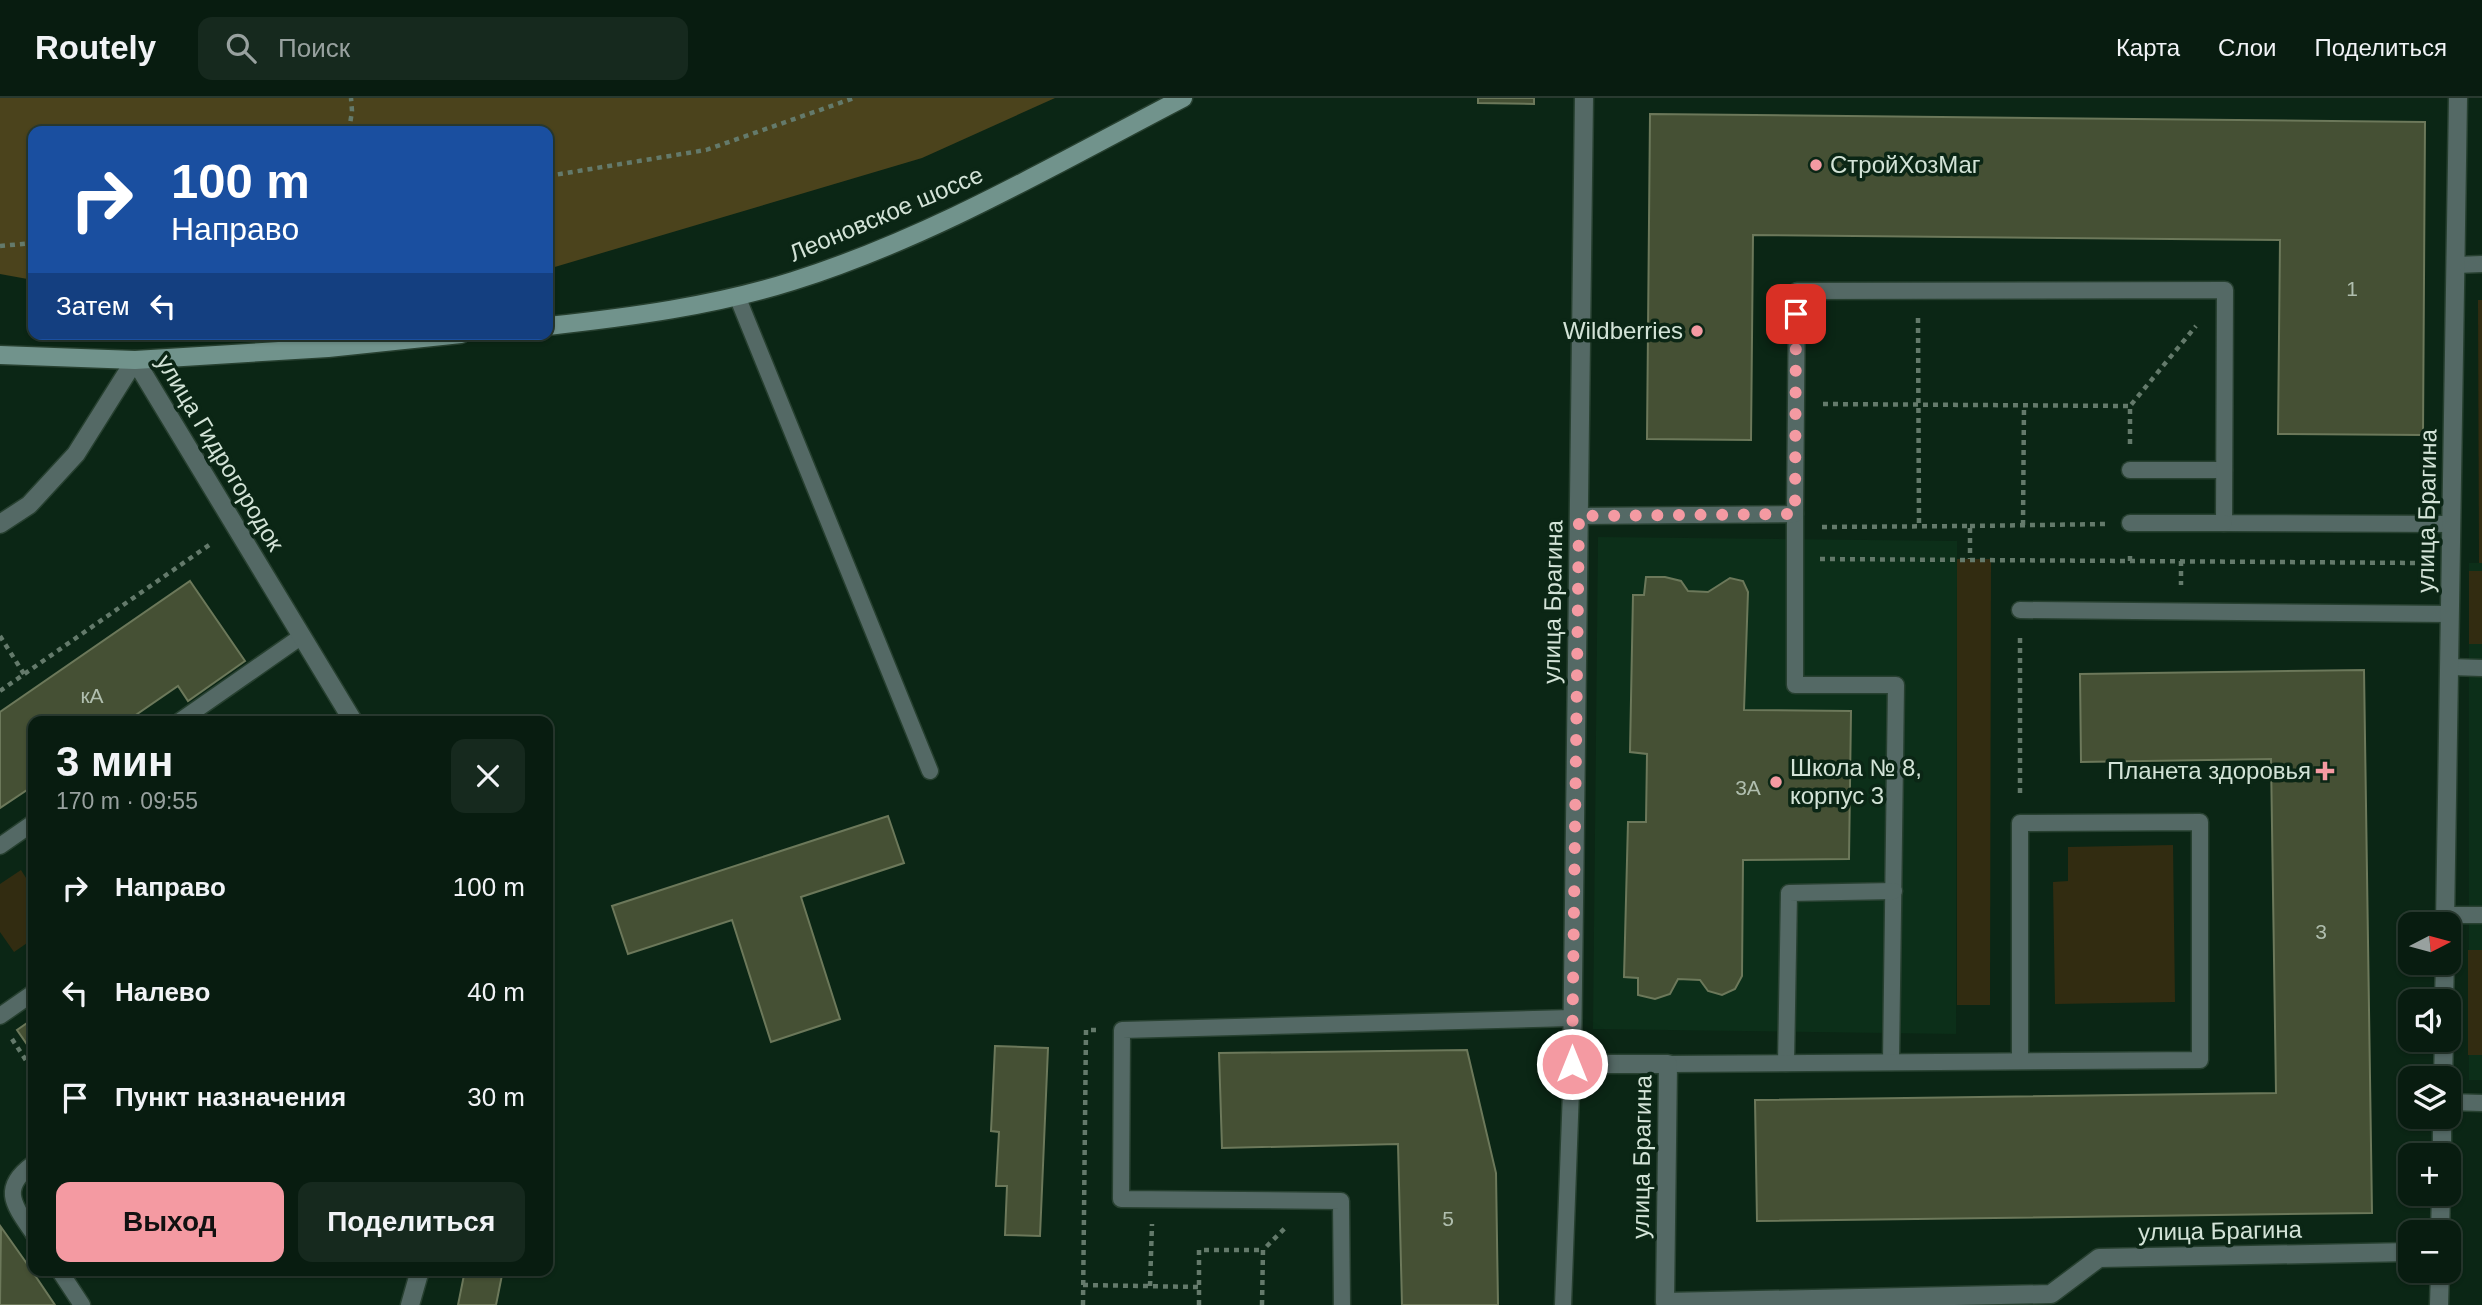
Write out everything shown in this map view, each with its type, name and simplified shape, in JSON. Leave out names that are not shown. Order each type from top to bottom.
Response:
[{"type":"main road","name":"Леоновское шоссе","points":[[553,325],[659,311],[737,296],[794,281],[923,230],[1183,98]]},
{"type":"main road","points":[[0,355],[135,360],[328,348],[404,340]]},
{"type":"street","name":"улица Брагина","points":[[1584,98],[1572,1064],[1668,1063],[1665,1302],[1891,1302],[2051,1294],[2099,1258],[2398,1252]]},
{"type":"street","name":"улица Брагина","points":[[2445,912],[2458,98]]},
{"type":"street","name":"улица Гидрогородок","points":[[0,524],[29,505],[76,454],[135,360],[350,716]]},
{"type":"street","points":[[411,1305],[418,1276]]},
{"type":"street","points":[[2440,1283],[2440,1305]]},
{"type":"lane","points":[[2456,265],[2482,264]]},
{"type":"lane","points":[[1891,1062],[1896,685],[1795,685],[1797,291],[2225,290],[2224,523]]},
{"type":"lane","points":[[737,296],[930,771]]},
{"type":"lane","points":[[2130,470],[2224,470]]},
{"type":"lane","points":[[1579,516],[1795,521]]},
{"type":"lane","points":[[2130,523],[2451,524]]},
{"type":"lane","points":[[2020,610],[2450,614]]},
{"type":"lane","points":[[187,716],[302,636]]},
{"type":"lane","points":[[2449,667],[2482,668]]},
{"type":"lane","points":[[1668,1063],[2200,1060],[2200,822],[2020,822],[2020,1061]]},
{"type":"lane","points":[[0,846],[28,826]]},
{"type":"lane","points":[[1786,1063],[1789,893],[1894,891]]},
{"type":"lane","points":[[2461,918],[2482,915]]},
{"type":"lane","points":[[3,1023],[28,998]]},
{"type":"lane","points":[[1342,1305],[1341,1201],[1121,1199],[1122,1030],[1572,1018]]},
{"type":"lane","points":[[1563,1305],[1572,1064]]},
{"type":"lane","points":[[2461,1102],[2482,1103]]},
{"type":"lane","points":[[28,1168],[19,1174],[11,1190],[16,1207],[28,1225]]},
{"type":"lane","points":[[63,1276],[82,1305]]},
{"type":"path","points":[[350,126],[351,98]]},
{"type":"path","points":[[553,175],[706,150],[854,98]]},
{"type":"path","points":[[0,246],[28,243]]},
{"type":"path","points":[[2130,470],[2130,405],[2225,290]]},
{"type":"path","points":[[1917,291],[1919,527]]},
{"type":"path","points":[[1796,404],[2130,405]]},
{"type":"path","points":[[2023,525],[2024,405]]},
{"type":"path","points":[[1795,521],[1919,527],[2130,523],[2130,561]]},
{"type":"path","points":[[1970,526],[1970,559]]},
{"type":"path","points":[[0,691],[236,527]]},
{"type":"path","points":[[1795,559],[2451,564]]},
{"type":"path","points":[[2020,610],[2020,822]]},
{"type":"path","points":[[0,636],[24,674]]},
{"type":"path","points":[[3,1023],[28,1063]]},
{"type":"path","points":[[1083,1305],[1086,1030],[1122,1030]]},
{"type":"path","points":[[1150,1286],[1152,1199]]},
{"type":"path","points":[[1199,1305],[1199,1250],[1263,1250],[1262,1305]]},
{"type":"path","points":[[1083,1285],[1199,1287]]},
{"type":"shaded area","points":[[0,98],[1055,98],[922,158],[553,268],[553,126],[28,126],[28,279],[0,274]]},
{"type":"shaded area","points":[[2478,300],[2482,300],[2482,563],[2479,563]]},
{"type":"shaded area","name":"Школа № 8, корпус 3","points":[[1598,537],[1957,541],[1956,1034],[1593,1029]]},
{"type":"shaded area","points":[[1957,559],[1991,559],[1990,1005],[1957,1005]]},
{"type":"shaded area","points":[[2469,563],[2482,563],[2482,1080],[2469,1080]]},
{"type":"shaded area","points":[[2469,571],[2482,571],[2482,644],[2469,644]]},
{"type":"shaded area","points":[[2173,845],[2175,1002],[2055,1004],[2053,882],[2068,881],[2068,847]]},
{"type":"shaded area","points":[[21,870],[28,881],[28,942],[14,952],[0,932],[0,884]]},
{"type":"shaded area","points":[[2468,950],[2482,950],[2482,1055],[2468,1055]]},
{"type":"building","points":[[1478,98],[1534,98],[1534,104],[1478,103]]},
{"type":"building","points":[[1650,114],[2425,122],[2423,435],[2278,434],[2280,240],[1753,235],[1751,440],[1647,439]]},
{"type":"building","points":[[1646,577],[1665,577],[1681,581],[1688,591],[1708,592],[1730,578],[1743,581],[1748,592],[1744,710],[1851,711],[1849,859],[1743,860],[1742,976],[1735,989],[1722,995],[1708,991],[1700,980],[1678,979],[1670,994],[1655,999],[1638,995],[1638,978],[1624,977],[1628,822],[1646,822],[1647,754],[1630,752],[1633,595],[1644,595]]},
{"type":"building","points":[[190,581],[245,661],[188,701],[178,686],[134,716],[28,716],[28,789],[0,808],[0,712]]},
{"type":"building","points":[[2364,670],[2372,1213],[1757,1221],[1755,1100],[2276,1093],[2271,759],[2081,762],[2080,674]]},
{"type":"building","points":[[888,816],[904,863],[801,897],[840,1019],[771,1042],[732,920],[628,954],[612,906]]},
{"type":"building","points":[[28,1022],[28,1046],[17,1030]]},
{"type":"building","points":[[995,1046],[1048,1048],[1040,1236],[1005,1235],[1007,1186],[996,1186],[999,1132],[991,1131]]},
{"type":"building","points":[[1467,1050],[1496,1173],[1498,1305],[1402,1305],[1398,1144],[1222,1148],[1219,1053]]},
{"type":"building","points":[[1,1227],[28,1265],[28,1276],[35,1276],[55,1305],[0,1305]]},
{"type":"building","points":[[464,1276],[502,1276],[496,1305],[458,1305]]},
{"type":"place","name":"СтройХозМаг","points":[[1816,165]]},
{"type":"place","name":"Wildberries","points":[[1697,331]]},
{"type":"place","name":"Планета здоровья","points":[[2325,771]]},
{"type":"place","name":"Школа № 8, корпус 3","points":[[1776,782]]},
{"type":"route","points":[[1572,1064],[1579,516],[1795,514],[1796,314]]}]
